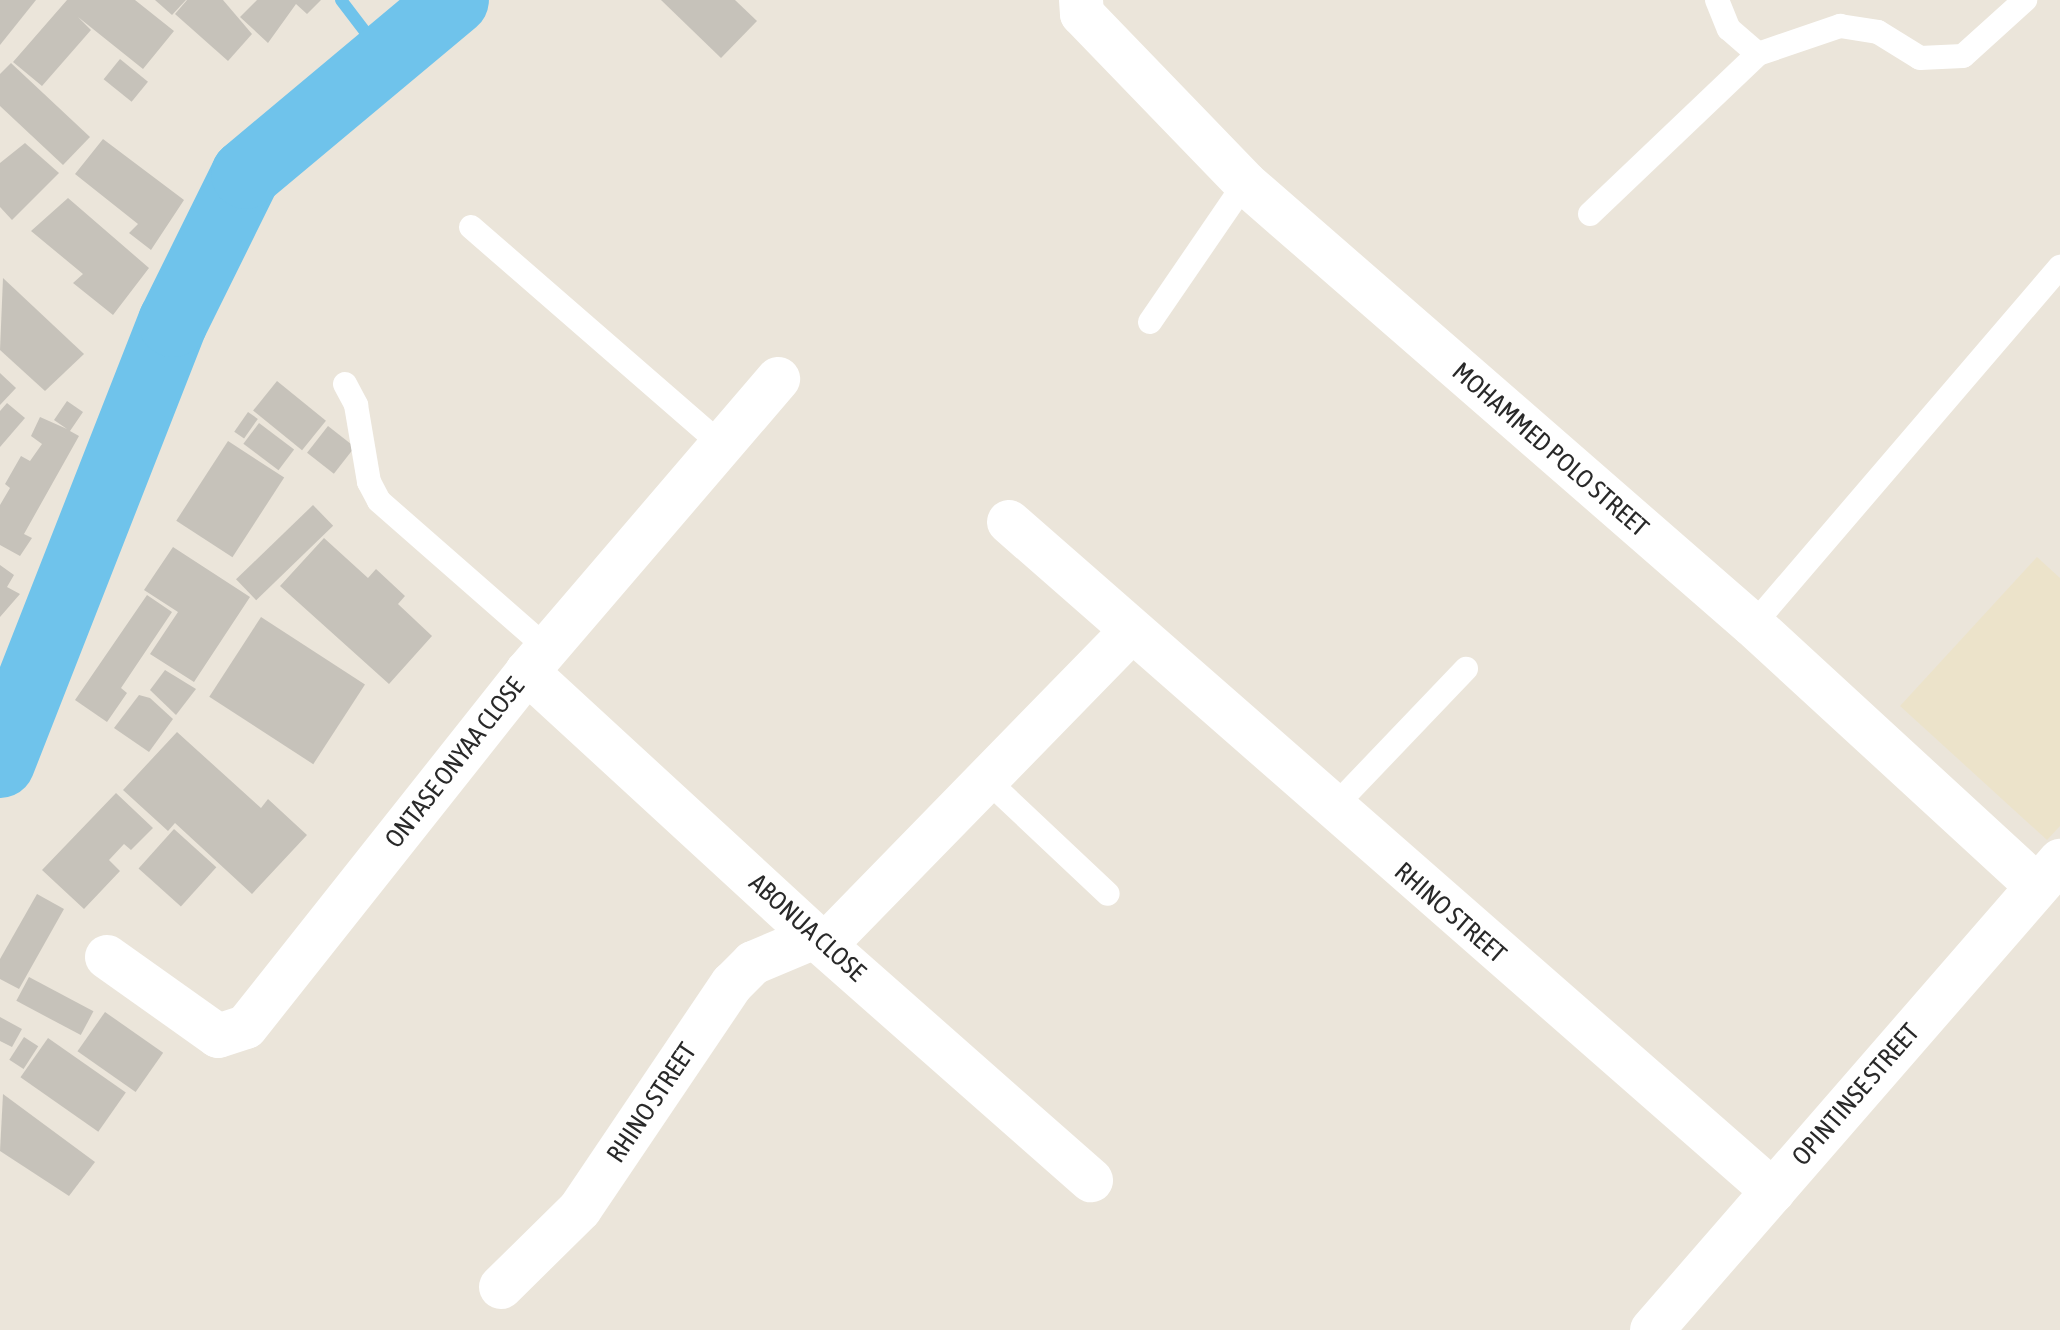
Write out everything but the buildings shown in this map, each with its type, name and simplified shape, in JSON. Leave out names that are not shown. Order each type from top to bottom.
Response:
[{"type":"street","name":"MOHAMMED POLO STREET","points":[[1081,0],[1082,14],[1245,183],[1753,625],[2049,874]]},
{"type":"street","name":"ONTASE ONYAA CLOSE","points":[[107,957],[218,1036],[246,1027],[538,660],[778,379]]},
{"type":"street","name":"RHINO STREET","points":[[1009,522],[1332,809],[1773,1191]]},
{"type":"street","name":"RHINO STREET","points":[[501,1287],[580,1209],[732,984],[753,963],[820,941],[989,782],[1130,632]]},
{"type":"street","name":"ABONUA CLOSE","points":[[538,660],[820,941],[1091,1180]]},
{"type":"street","name":"OPINTINSE STREET","points":[[1652,1330],[2049,874]]},
{"type":"lane","points":[[1717,0],[1729,29],[1758,54]]},
{"type":"lane","points":[[1590,214],[1758,54],[1840,26],[1878,32],[1920,58],[1963,56],[2025,0]]},
{"type":"lane","points":[[1150,322],[1245,183]]},
{"type":"lane","points":[[471,227],[723,446]]},
{"type":"lane","points":[[1753,625],[2060,267]]},
{"type":"lane","points":[[345,384],[356,405],[369,482],[379,501],[538,660]]},
{"type":"lane","points":[[1332,809],[1466,669]]},
{"type":"lane","points":[[989,782],[1108,894]]},
{"type":"shaded area","points":[[2037,557],[2060,578],[2060,826],[2047,840],[1900,706]]},
{"type":"waterway","points":[[341,0],[386,59]]},
{"type":"waterway","points":[[0,763],[173,322],[246,174],[454,0]]}]
